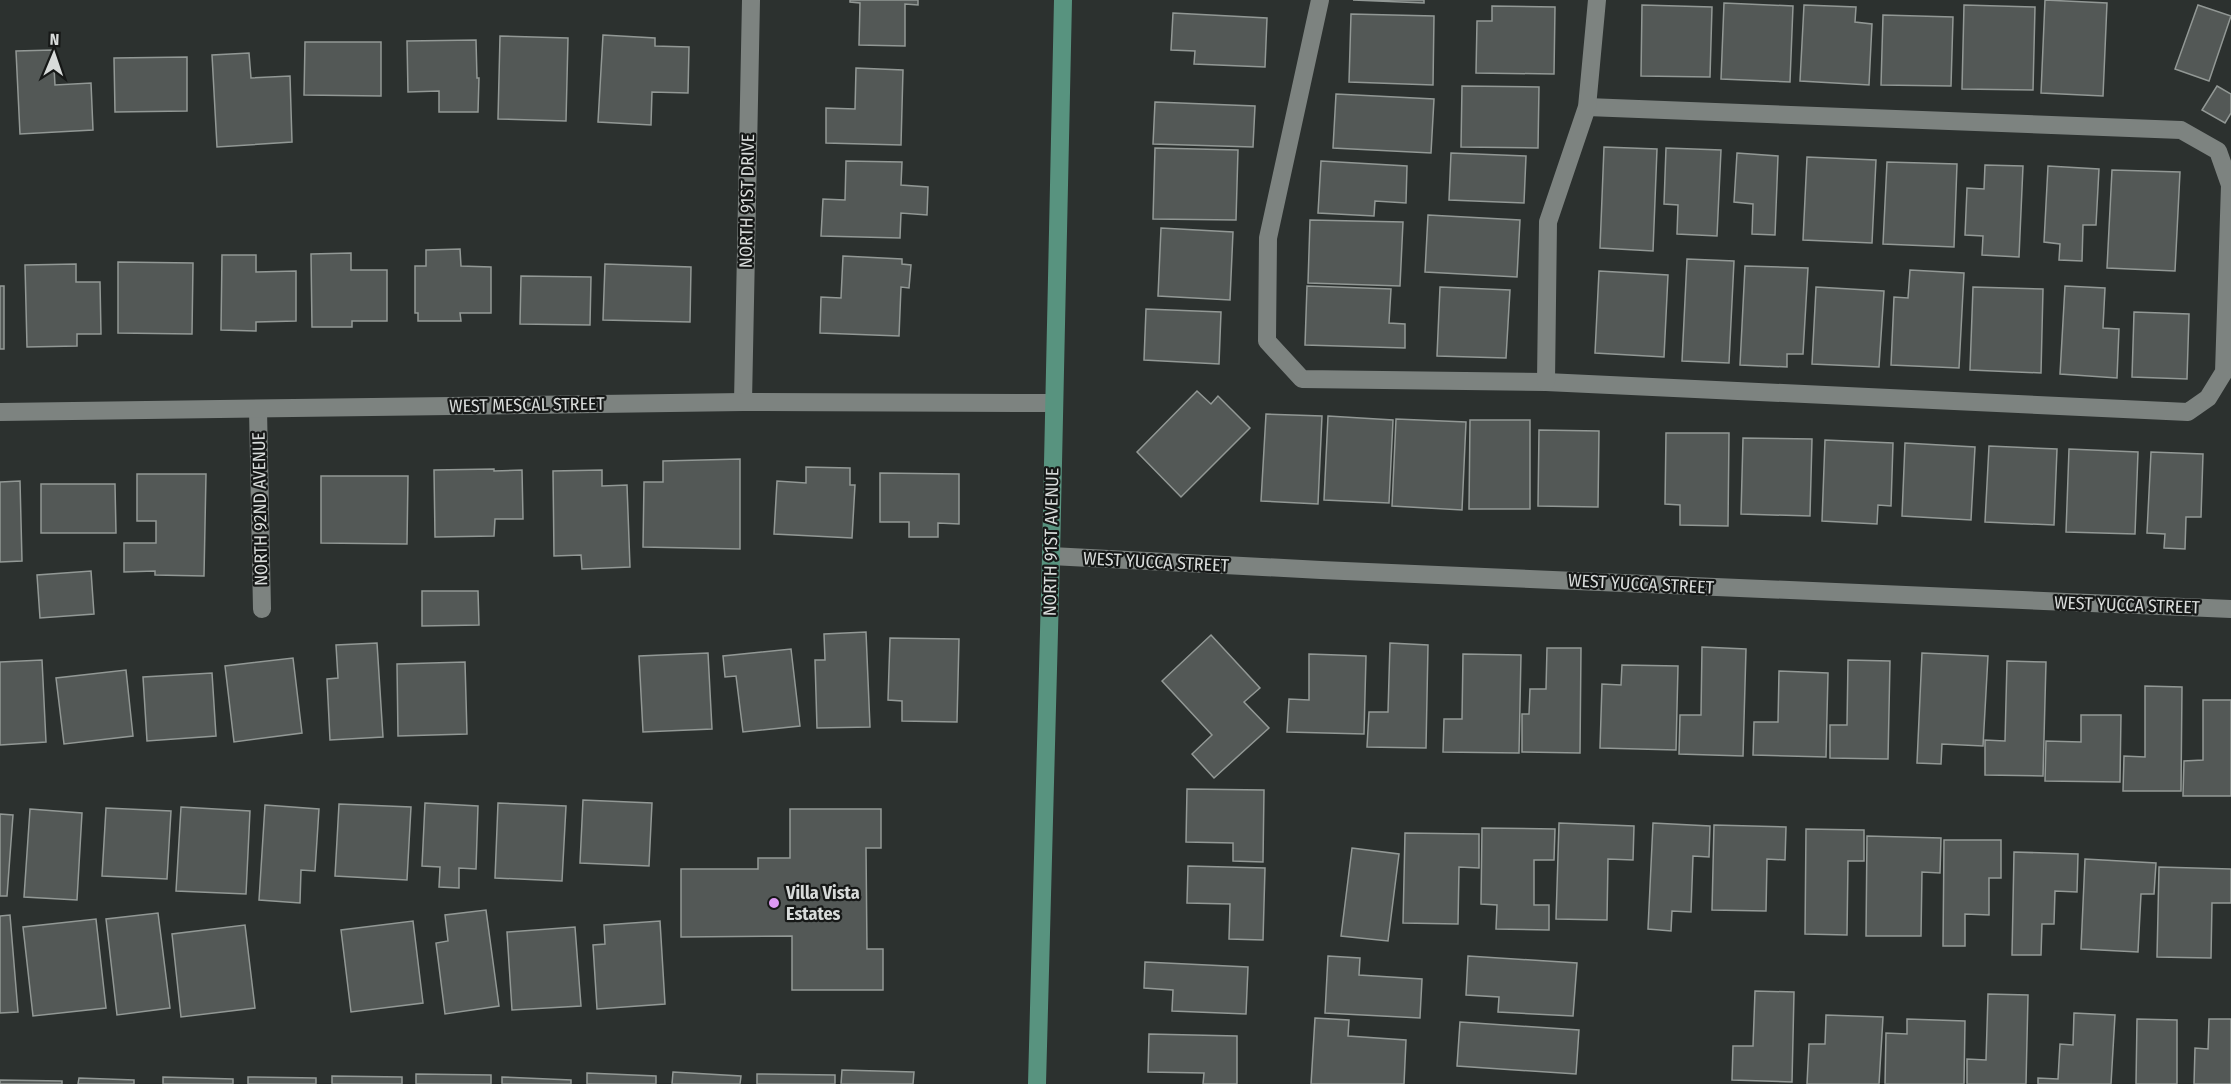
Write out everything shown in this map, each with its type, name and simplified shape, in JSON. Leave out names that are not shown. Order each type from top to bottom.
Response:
[{"type":"main road","name":"NORTH 91ST AVENUE","points":[[1037,1084],[1052,556],[1053,403],[1063,0]]},
{"type":"street","name":"NORTH 91ST DRIVE","points":[[743,402],[751,0]]},
{"type":"street","points":[[1320,0],[1269,238],[1267,340],[1302,380],[1546,382],[2188,412],[2208,398],[2224,372],[2230,185],[2218,151],[2181,130],[1587,107]]},
{"type":"street","points":[[1546,382],[1548,222],[1587,107],[1597,0]]},
{"type":"street","name":"WEST MESCAL STREET","points":[[0,412],[743,402],[1053,403]]},
{"type":"street","name":"NORTH 92ND AVENUE","points":[[258,409],[262,609]]},
{"type":"street","name":"WEST YUCCA STREET","points":[[1052,556],[1321,570],[2231,609]]},
{"type":"building","points":[[850,0],[918,0],[918,5],[905,4],[905,46],[859,45],[860,3],[850,2]]},
{"type":"building","points":[[1353,0],[1424,0],[1424,3]]},
{"type":"building","points":[[2045,0],[2107,3],[2103,96],[2041,93]]},
{"type":"building","points":[[1724,3],[1793,6],[1790,82],[1721,79]]},
{"type":"building","points":[[1642,5],[1712,7],[1710,77],[1641,76]]},
{"type":"building","points":[[1804,5],[1856,7],[1855,22],[1872,24],[1869,85],[1800,81]]},
{"type":"building","points":[[1964,5],[2035,7],[2033,90],[1962,89]]},
{"type":"building","points":[[2198,5],[2231,16],[2209,81],[2175,69]]},
{"type":"building","points":[[1492,6],[1555,7],[1554,74],[1476,73],[1477,21],[1492,21]]},
{"type":"building","points":[[1173,13],[1267,18],[1265,67],[1194,64],[1195,51],[1171,50]]},
{"type":"building","points":[[1351,14],[1434,16],[1433,85],[1349,82]]},
{"type":"building","points":[[1883,15],[1953,17],[1951,86],[1881,85]]},
{"type":"building","points":[[603,35],[655,38],[655,46],[689,47],[688,93],[652,92],[651,125],[598,122]]},
{"type":"building","points":[[500,36],[568,38],[566,121],[498,119]]},
{"type":"building","points":[[476,40],[477,78],[479,78],[478,112],[439,112],[439,91],[408,92],[407,41]]},
{"type":"building","points":[[305,42],[381,42],[381,96],[304,95]]},
{"type":"building","points":[[53,50],[55,85],[91,83],[93,130],[20,134],[16,51]]},
{"type":"building","points":[[249,53],[251,78],[290,76],[292,142],[217,147],[212,55]]},
{"type":"building","points":[[187,57],[187,111],[115,112],[114,58]]},
{"type":"building","points":[[856,68],[903,70],[901,145],[826,143],[826,108],[855,109]]},
{"type":"building","points":[[1462,86],[1539,87],[1538,148],[1461,147]]},
{"type":"building","points":[[2217,86],[2231,94],[2231,113],[2225,123],[2202,110]]},
{"type":"building","points":[[1336,94],[1434,99],[1431,153],[1333,148]]},
{"type":"building","points":[[1155,102],[1255,106],[1253,147],[1153,144]]},
{"type":"building","points":[[1604,147],[1657,149],[1653,251],[1600,248]]},
{"type":"building","points":[[1155,148],[1238,150],[1236,220],[1153,219]]},
{"type":"building","points":[[1666,148],[1721,150],[1717,236],[1677,234],[1678,205],[1664,204]]},
{"type":"building","points":[[1451,153],[1526,156],[1524,203],[1449,200]]},
{"type":"building","points":[[1737,153],[1778,156],[1775,235],[1752,234],[1753,204],[1734,202]]},
{"type":"building","points":[[1807,157],[1876,160],[1872,243],[1803,240]]},
{"type":"building","points":[[846,161],[902,162],[901,185],[928,187],[927,215],[901,213],[900,238],[821,236],[823,199],[845,200]]},
{"type":"building","points":[[1321,161],[1407,166],[1406,203],[1375,201],[1374,216],[1318,213]]},
{"type":"building","points":[[1887,162],[1957,164],[1954,247],[1883,244]]},
{"type":"building","points":[[1985,165],[2023,166],[2019,257],[1982,255],[1983,236],[1965,235],[1967,188],[1984,189]]},
{"type":"building","points":[[2048,166],[2099,169],[2096,225],[2083,225],[2082,261],[2059,260],[2060,244],[2044,242]]},
{"type":"building","points":[[2112,170],[2180,172],[2175,271],[2107,268]]},
{"type":"building","points":[[1428,215],[1520,220],[1517,277],[1425,272]]},
{"type":"building","points":[[1310,220],[1403,222],[1400,286],[1308,283]]},
{"type":"building","points":[[1161,228],[1233,232],[1230,300],[1158,296]]},
{"type":"building","points":[[460,249],[461,266],[491,267],[491,313],[460,313],[461,321],[418,321],[418,313],[415,313],[415,266],[426,266],[426,250]]},
{"type":"building","points":[[351,253],[351,270],[387,270],[387,321],[352,321],[352,327],[312,327],[311,254]]},
{"type":"building","points":[[222,255],[256,255],[256,272],[296,271],[296,321],[256,322],[256,331],[221,330]]},
{"type":"building","points":[[843,256],[902,259],[902,264],[911,265],[909,288],[901,287],[899,336],[820,333],[821,297],[841,298]]},
{"type":"building","points":[[1687,259],[1734,261],[1729,363],[1682,361]]},
{"type":"building","points":[[118,262],[193,263],[192,334],[118,333]]},
{"type":"building","points":[[76,264],[76,282],[100,282],[101,334],[77,334],[77,346],[27,347],[25,265]]},
{"type":"building","points":[[605,264],[691,267],[690,322],[603,320]]},
{"type":"building","points":[[1745,266],[1808,268],[1803,354],[1787,354],[1787,367],[1740,365]]},
{"type":"building","points":[[1910,270],[1964,273],[1959,368],[1891,365],[1894,297],[1908,298]]},
{"type":"building","points":[[1599,271],[1668,275],[1664,357],[1595,353]]},
{"type":"building","points":[[521,276],[591,277],[590,325],[520,324]]},
{"type":"building","points":[[0,286],[4,286],[4,349],[0,349]]},
{"type":"building","points":[[1307,286],[1391,289],[1389,323],[1405,324],[1405,348],[1305,345]]},
{"type":"building","points":[[2065,286],[2105,288],[2103,328],[2119,329],[2117,378],[2060,374]]},
{"type":"building","points":[[1440,287],[1510,290],[1506,358],[1437,356]]},
{"type":"building","points":[[1816,287],[1884,291],[1879,367],[1812,364]]},
{"type":"building","points":[[1973,287],[2043,289],[2041,373],[1970,370]]},
{"type":"building","points":[[1146,309],[1221,312],[1219,364],[1144,360]]},
{"type":"building","points":[[2134,312],[2189,314],[2187,379],[2132,377]]},
{"type":"building","points":[[1197,391],[1211,404],[1218,396],[1250,428],[1181,497],[1137,452]]},
{"type":"building","points":[[1266,414],[1322,416],[1318,504],[1261,501]]},
{"type":"building","points":[[1328,416],[1393,420],[1389,503],[1324,500]]},
{"type":"building","points":[[1396,419],[1466,422],[1462,510],[1392,506]]},
{"type":"building","points":[[1470,420],[1530,420],[1530,509],[1469,509]]},
{"type":"building","points":[[1539,430],[1599,431],[1598,507],[1538,506]]},
{"type":"building","points":[[1666,433],[1729,433],[1728,526],[1680,525],[1680,505],[1665,504]]},
{"type":"building","points":[[1743,438],[1812,439],[1810,516],[1741,514]]},
{"type":"building","points":[[1825,440],[1893,443],[1891,506],[1878,505],[1877,524],[1822,521]]},
{"type":"building","points":[[1905,443],[1975,447],[1971,520],[1902,516]]},
{"type":"building","points":[[1989,446],[2057,449],[2054,525],[1985,522]]},
{"type":"building","points":[[2069,449],[2138,452],[2135,534],[2066,532]]},
{"type":"building","points":[[2151,452],[2203,454],[2201,517],[2186,517],[2185,549],[2164,548],[2165,534],[2147,533]]},
{"type":"building","points":[[740,459],[740,549],[643,547],[644,482],[663,482],[663,461]]},
{"type":"building","points":[[806,467],[850,468],[850,485],[855,485],[852,538],[774,534],[777,481],[806,483]]},
{"type":"building","points":[[494,469],[494,471],[522,470],[523,519],[495,519],[494,536],[435,537],[434,470]]},
{"type":"building","points":[[602,470],[602,486],[627,485],[630,567],[582,569],[581,555],[554,556],[553,471]]},
{"type":"building","points":[[880,473],[959,474],[959,524],[938,523],[938,537],[909,537],[909,522],[880,522]]},
{"type":"building","points":[[137,474],[206,474],[204,576],[155,575],[155,571],[124,572],[124,543],[156,543],[156,521],[137,521]]},
{"type":"building","points":[[321,476],[408,476],[407,544],[321,543]]},
{"type":"building","points":[[20,481],[22,561],[0,562],[0,482]]},
{"type":"building","points":[[41,484],[115,484],[116,533],[41,533]]},
{"type":"building","points":[[91,571],[94,614],[40,618],[37,575]]},
{"type":"building","points":[[422,591],[478,591],[479,625],[422,626]]},
{"type":"building","points":[[866,632],[870,727],[817,728],[815,660],[825,660],[824,634]]},
{"type":"building","points":[[1211,635],[1260,688],[1244,702],[1269,728],[1214,778],[1192,754],[1212,735],[1162,681]]},
{"type":"building","points":[[890,638],[959,639],[957,722],[902,721],[902,701],[888,700]]},
{"type":"building","points":[[377,643],[383,737],[330,740],[327,679],[338,678],[336,645]]},
{"type":"building","points":[[1390,643],[1428,645],[1426,748],[1367,747],[1369,712],[1388,712]]},
{"type":"building","points":[[1702,647],[1746,649],[1743,756],[1679,754],[1680,715],[1701,715]]},
{"type":"building","points":[[1547,648],[1581,648],[1580,753],[1522,752],[1522,714],[1529,714],[1530,689],[1546,689]]},
{"type":"building","points":[[791,649],[800,726],[743,732],[736,676],[725,677],[723,656]]},
{"type":"building","points":[[708,653],[712,729],[643,732],[639,656]]},
{"type":"building","points":[[1922,653],[1988,656],[1983,746],[1942,744],[1941,764],[1917,763]]},
{"type":"building","points":[[1309,654],[1366,656],[1364,734],[1287,732],[1289,699],[1309,700]]},
{"type":"building","points":[[1463,654],[1521,655],[1519,753],[1443,752],[1444,719],[1462,719]]},
{"type":"building","points":[[293,658],[302,733],[234,742],[225,666]]},
{"type":"building","points":[[42,660],[46,742],[0,745],[0,662]]},
{"type":"building","points":[[1848,660],[1890,661],[1888,759],[1830,758],[1830,725],[1847,725]]},
{"type":"building","points":[[2007,661],[2046,662],[2043,776],[1985,775],[1985,740],[2005,741]]},
{"type":"building","points":[[465,662],[467,734],[398,736],[397,664]]},
{"type":"building","points":[[1622,665],[1678,666],[1676,750],[1600,748],[1602,684],[1621,685]]},
{"type":"building","points":[[126,670],[133,736],[64,744],[56,678]]},
{"type":"building","points":[[1779,671],[1828,673],[1826,757],[1753,755],[1754,722],[1778,722]]},
{"type":"building","points":[[212,673],[216,736],[147,741],[143,677]]},
{"type":"building","points":[[2145,686],[2182,687],[2181,791],[2123,791],[2124,756],[2145,757]]},
{"type":"building","points":[[2203,700],[2231,700],[2231,796],[2183,796],[2184,761],[2203,760]]},
{"type":"building","points":[[2081,715],[2121,715],[2120,782],[2045,781],[2046,741],[2081,742]]},
{"type":"building","points":[[1187,789],[1264,790],[1263,862],[1233,861],[1233,843],[1186,842]]},
{"type":"building","points":[[583,800],[652,803],[649,866],[580,863]]},
{"type":"building","points":[[425,803],[478,806],[476,869],[459,868],[459,888],[439,887],[440,867],[422,866]]},
{"type":"building","points":[[498,803],[566,806],[562,881],[495,878]]},
{"type":"building","points":[[339,804],[411,807],[407,880],[335,876]]},
{"type":"building","points":[[265,805],[319,809],[315,871],[301,870],[300,903],[259,900]]},
{"type":"building","points":[[181,807],[250,811],[246,894],[176,891]]},
{"type":"building","points":[[106,808],[171,811],[167,879],[102,876]]},
{"type":"building","points":[[30,809],[82,813],[77,900],[24,897]]},
{"type":"building","name":"Villa Vista Estates","points":[[790,809],[881,809],[881,848],[866,848],[867,949],[883,949],[883,990],[792,990],[792,936],[681,937],[681,869],[758,869],[758,858],[790,858]]},
{"type":"building","points":[[0,814],[13,815],[7,896],[0,896]]},
{"type":"building","points":[[1559,823],[1634,826],[1633,860],[1608,859],[1607,920],[1556,919]]},
{"type":"building","points":[[1653,823],[1710,826],[1709,857],[1693,856],[1691,912],[1672,911],[1671,931],[1648,929]]},
{"type":"building","points":[[1714,825],[1786,827],[1785,860],[1767,859],[1766,911],[1712,910]]},
{"type":"building","points":[[1482,828],[1555,829],[1554,860],[1534,860],[1534,905],[1549,905],[1549,930],[1496,929],[1497,905],[1481,904]]},
{"type":"building","points":[[1806,829],[1864,830],[1864,861],[1848,861],[1847,935],[1805,934]]},
{"type":"building","points":[[1405,833],[1479,834],[1479,868],[1459,867],[1458,924],[1403,923]]},
{"type":"building","points":[[1867,836],[1941,838],[1940,873],[1922,872],[1921,936],[1866,936]]},
{"type":"building","points":[[1944,840],[2001,840],[2001,878],[1989,878],[1989,915],[1965,914],[1965,946],[1943,946]]},
{"type":"building","points":[[1352,848],[1399,854],[1388,941],[1341,936]]},
{"type":"building","points":[[2014,852],[2078,854],[2077,892],[2055,891],[2054,924],[2042,924],[2041,955],[2012,955]]},
{"type":"building","points":[[2085,859],[2156,863],[2154,894],[2141,894],[2138,952],[2081,949]]},
{"type":"building","points":[[1188,866],[1265,868],[1263,940],[1229,939],[1230,904],[1187,903]]},
{"type":"building","points":[[2159,867],[2231,869],[2231,903],[2212,903],[2211,958],[2157,957]]},
{"type":"building","points":[[486,910],[499,1006],[445,1014],[436,943],[448,941],[445,915]]},
{"type":"building","points":[[158,913],[170,1008],[117,1015],[106,919]]},
{"type":"building","points":[[10,915],[18,1012],[0,1013],[0,916]]},
{"type":"building","points":[[96,919],[106,1008],[33,1016],[23,927]]},
{"type":"building","points":[[413,921],[423,1003],[351,1012],[341,930]]},
{"type":"building","points":[[660,921],[665,1004],[597,1009],[593,945],[605,944],[604,925]]},
{"type":"building","points":[[245,925],[255,1008],[181,1017],[172,934]]},
{"type":"building","points":[[575,927],[581,1006],[512,1010],[507,932]]},
{"type":"building","points":[[1328,956],[1360,958],[1359,975],[1422,979],[1420,1018],[1325,1013]]},
{"type":"building","points":[[1468,956],[1577,963],[1573,1016],[1498,1012],[1499,997],[1466,995]]},
{"type":"building","points":[[1145,962],[1248,967],[1246,1014],[1172,1011],[1173,990],[1144,988]]},
{"type":"building","points":[[1755,991],[1794,992],[1792,1082],[1732,1080],[1733,1046],[1753,1046]]},
{"type":"building","points":[[1988,994],[2028,995],[2026,1084],[1967,1084],[1967,1059],[1986,1060]]},
{"type":"building","points":[[2074,1013],[2115,1015],[2111,1084],[2038,1084],[2038,1078],[2058,1079],[2060,1044],[2073,1045]]},
{"type":"building","points":[[1826,1015],[1883,1017],[1879,1084],[1807,1084],[1809,1044],[1825,1044]]},
{"type":"building","points":[[1315,1018],[1349,1020],[1348,1036],[1406,1040],[1404,1084],[1311,1084]]},
{"type":"building","points":[[1907,1019],[1965,1021],[1964,1084],[1885,1084],[1886,1033],[1907,1034]]},
{"type":"building","points":[[2137,1019],[2177,1020],[2177,1084],[2136,1084]]},
{"type":"building","points":[[2209,1019],[2231,1019],[2231,1084],[2194,1084],[2195,1048],[2208,1049]]},
{"type":"building","points":[[1460,1022],[1579,1030],[1576,1074],[1457,1066]]},
{"type":"building","points":[[1149,1034],[1237,1036],[1237,1084],[1203,1084],[1204,1073],[1148,1072]]},
{"type":"building","points":[[842,1070],[914,1072],[913,1084],[841,1084]]},
{"type":"building","points":[[673,1072],[741,1076],[740,1084],[672,1084]]},
{"type":"building","points":[[587,1073],[656,1076],[656,1084],[587,1084]]},
{"type":"building","points":[[416,1074],[491,1075],[491,1084],[416,1084]]},
{"type":"building","points":[[757,1074],[835,1075],[835,1084],[757,1084]]},
{"type":"building","points":[[332,1076],[402,1077],[402,1084],[332,1084]]},
{"type":"building","points":[[163,1077],[233,1079],[233,1084],[163,1084]]},
{"type":"building","points":[[248,1077],[316,1078],[316,1084],[248,1084]]},
{"type":"building","points":[[502,1077],[571,1080],[571,1084],[502,1084]]},
{"type":"building","points":[[79,1078],[134,1080],[134,1084],[78,1084]]},
{"type":"building","points":[[0,1080],[62,1081],[62,1084],[0,1084]]},
{"type":"place","name":"Villa Vista Estates","points":[[774,903]]}]
